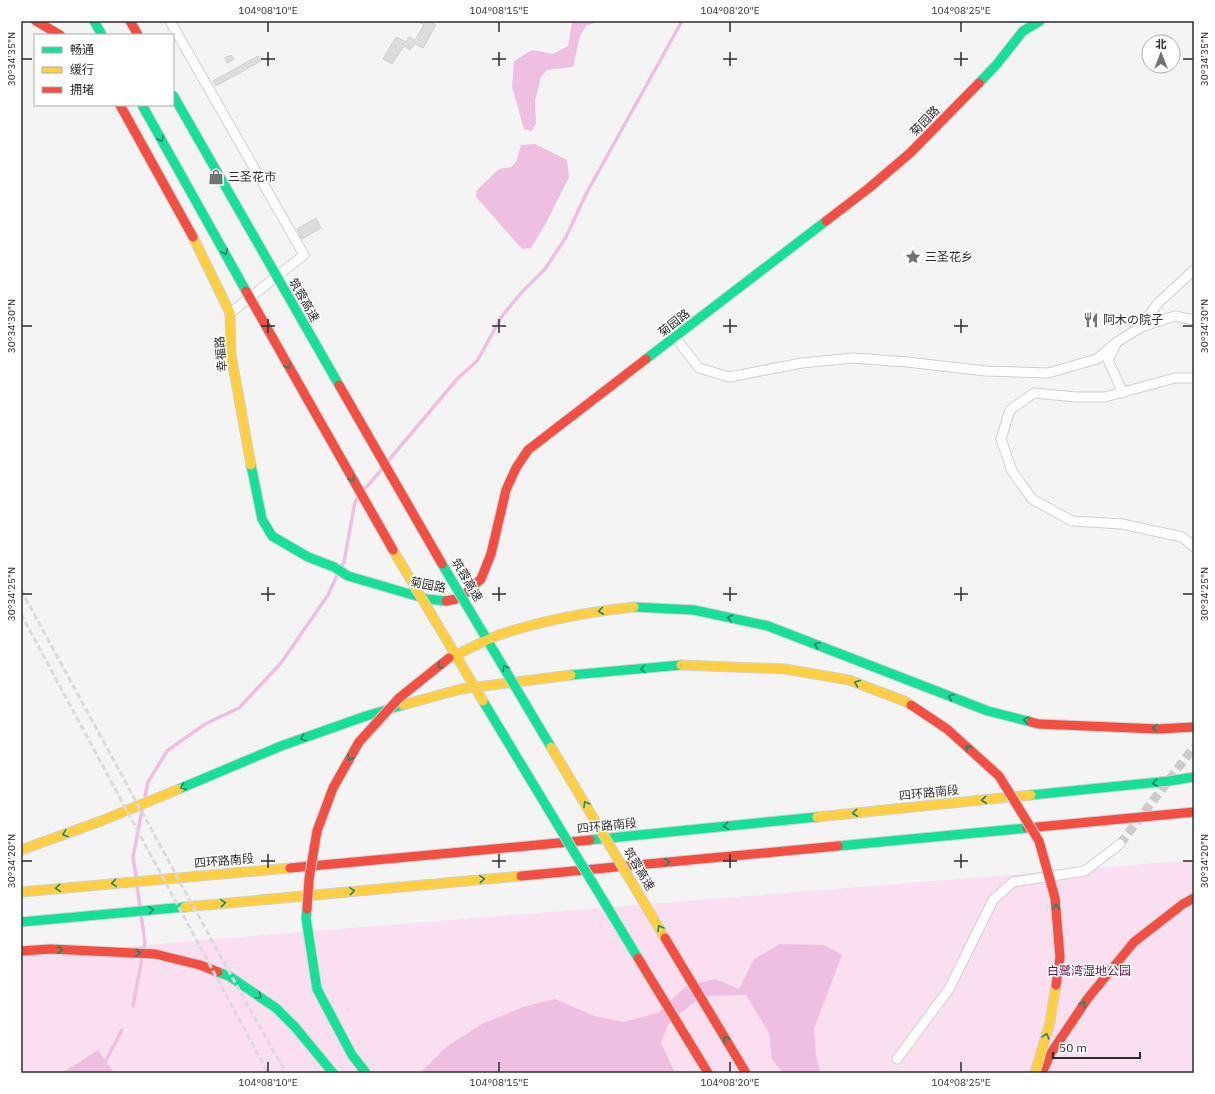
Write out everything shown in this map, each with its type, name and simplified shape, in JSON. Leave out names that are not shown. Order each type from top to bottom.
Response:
[{"type":"main road","points":[[36,21],[58,34]]},
{"type":"main road","points":[[94,21],[101,34]]},
{"type":"main road","points":[[130,21],[137,34]]},
{"type":"main road","name":"菊园路","points":[[348,576],[427,600],[448,601],[456,599],[466,593],[481,580],[491,554],[506,490],[516,468],[528,450],[869,188],[910,153],[997,64],[1023,31],[1040,21]]},
{"type":"main road","name":"筑蓉高速","points":[[174,97],[420,526],[746,1073]]},
{"type":"main road","name":"幸福路","points":[[121,106],[193,237],[230,313],[231,354],[262,519],[272,536],[308,557],[334,567],[348,576]]},
{"type":"main road","points":[[143,106],[401,565],[708,1073]]},
{"type":"main road","points":[[366,1073],[352,1056],[317,988],[306,918],[309,879],[317,831],[333,788],[359,742],[398,698],[448,660],[498,636],[550,620],[597,611],[638,607],[694,610],[768,626],[988,711],[1039,724],[1158,728],[1194,727]]},
{"type":"main road","points":[[21,850],[101,821],[280,746],[366,716],[461,689],[570,675],[681,665],[785,669],[849,680],[904,701],[947,729],[999,776],[1039,841],[1055,898],[1060,957],[1050,1022],[1035,1073]]},
{"type":"main road","name":"四环路南段","points":[[21,892],[536,845],[1169,781],[1194,777]]},
{"type":"main road","points":[[21,922],[1194,812]]},
{"type":"main road","points":[[1042,1073],[1051,1053],[1092,992],[1134,942],[1183,904],[1194,898]]},
{"type":"main road","points":[[21,951],[51,950],[155,954],[200,965],[230,976],[276,1008],[295,1027],[333,1073]]},
{"type":"street","points":[[170,21],[304,255],[230,313]]},
{"type":"street","points":[[1142,327],[1158,303],[1194,270]]},
{"type":"street","points":[[675,337],[699,368],[729,377],[802,363],[853,358],[907,362],[986,371],[1048,373],[1097,358],[1117,342],[1142,327],[1175,316],[1194,320]]},
{"type":"street","points":[[1117,342],[1108,360],[1123,393]]},
{"type":"street","points":[[1194,378],[1175,378],[1104,397],[1076,397],[1034,393],[1010,410],[1001,439],[1012,471],[1032,499],[1072,521],[1122,524],[1182,537],[1194,547]]},
{"type":"street","points":[[896,1059],[949,989],[993,900],[1013,882],[1085,871],[1120,844]]},
{"type":"green space","name":"白鹭湾湿地公园","points":[[1194,860],[1194,1073],[21,1073],[21,957],[202,940]]},
{"type":"shaded area","points":[[572,21],[595,21],[594,23],[586,26],[580,36],[573,67],[547,70],[541,77],[535,101],[536,123],[532,131],[524,129],[512,87],[514,61],[532,50],[553,54],[568,46]]},
{"type":"shaded area","points":[[535,144],[567,160],[569,177],[545,225],[531,248],[522,249],[476,197],[477,190],[499,169],[511,167],[516,162],[521,145]]},
{"type":"shaded area","points":[[780,944],[824,945],[842,955],[814,1029],[816,1054],[820,1073],[783,1073],[772,1059],[769,1033],[746,995],[702,996],[669,1022],[661,1043],[675,1073],[423,1073],[423,1070],[446,1047],[482,1024],[523,1007],[555,999],[594,1016],[624,1022],[658,1013],[685,987],[715,979],[739,989],[754,959]]},
{"type":"shaded area","points":[[98,1050],[114,1073],[62,1073]]},
{"type":"building","points":[[417,21],[429,21],[436,25],[423,48],[415,44],[410,50],[404,46],[392,64],[383,59],[396,37],[406,42],[409,37],[415,40],[424,25]]},
{"type":"building","points":[[231,55],[234,59],[227,63],[225,58]]},
{"type":"building","points":[[258,56],[261,61],[216,86],[213,81]]},
{"type":"building","points":[[316,218],[321,228],[302,239],[297,229]]},
{"type":"waterway","points":[[388,461],[458,378],[477,361],[502,316],[522,292],[545,269],[566,237],[586,194],[682,21]]},
{"type":"waterway","points":[[364,490],[382,469]]},
{"type":"waterway","points":[[341,567],[344,562],[355,502],[358,498]]},
{"type":"waterway","points":[[145,796],[148,782],[167,751],[205,724],[239,708],[281,663],[328,595],[338,573]]},
{"type":"waterway","points":[[136,877],[133,857],[142,810]]},
{"type":"waterway","points":[[137,885],[140,907]]},
{"type":"waterway","points":[[141,915],[145,942],[144,948]]},
{"type":"waterway","points":[[133,1006],[142,958]]},
{"type":"waterway","points":[[104,1064],[122,1030]]},
{"type":"tunnel","points":[[1120,844],[1194,747]]},
{"type":"railway","points":[[21,590],[223,961],[286,1073]]},
{"type":"railway","points":[[21,614],[268,1073]]},
{"type":"traffic: fast","points":[[94,21],[101,34]]},
{"type":"traffic: fast","points":[[979,83],[997,64],[1023,31],[1040,21]]},
{"type":"traffic: fast","points":[[174,97],[339,385]]},
{"type":"traffic: fast","points":[[143,106],[246,291]]},
{"type":"traffic: fast","points":[[646,359],[826,221]]},
{"type":"traffic: fast","points":[[251,465],[262,519],[272,536],[308,557],[334,567],[348,576],[427,599],[446,601]]},
{"type":"traffic: fast","points":[[442,564],[551,747]]},
{"type":"traffic: fast","points":[[634,607],[694,610],[768,626]]},
{"type":"traffic: fast","points":[[768,626],[988,711],[1031,722]]},
{"type":"traffic: fast","points":[[571,675],[681,665]]},
{"type":"traffic: fast","points":[[483,701],[638,958]]},
{"type":"traffic: fast","points":[[179,789],[281,746],[366,716],[403,705]]},
{"type":"traffic: fast","points":[[1031,795],[1169,781],[1194,777]]},
{"type":"traffic: fast","points":[[590,840],[817,817]]},
{"type":"traffic: fast","points":[[838,846],[1027,828]]},
{"type":"traffic: fast","points":[[21,922],[185,907]]},
{"type":"traffic: fast","points":[[307,909],[306,918],[317,989],[352,1055],[366,1073]]},
{"type":"traffic: fast","points":[[218,972],[229,976],[276,1008],[295,1027],[333,1073]]},
{"type":"traffic: slow","points":[[193,237],[230,313],[231,354],[251,465]]},
{"type":"traffic: slow","points":[[393,550],[483,701]]},
{"type":"traffic: slow","points":[[449,658],[493,637],[532,625],[583,614],[634,607]]},
{"type":"traffic: slow","points":[[681,665],[785,669],[849,680],[911,705]]},
{"type":"traffic: slow","points":[[403,705],[461,689],[571,675]]},
{"type":"traffic: slow","points":[[551,747],[665,938]]},
{"type":"traffic: slow","points":[[21,850],[101,821],[179,789]]},
{"type":"traffic: slow","points":[[817,817],[1031,795]]},
{"type":"traffic: slow","points":[[21,892],[290,868]]},
{"type":"traffic: slow","points":[[185,907],[521,876]]},
{"type":"traffic: slow","points":[[1035,1073],[1050,1022],[1056,985]]},
{"type":"traffic: jam","points":[[36,21],[58,34]]},
{"type":"traffic: jam","points":[[130,21],[137,34]]},
{"type":"traffic: jam","points":[[826,221],[869,188],[910,153],[979,83]]},
{"type":"traffic: jam","points":[[121,106],[193,237]]},
{"type":"traffic: jam","points":[[246,291],[393,550]]},
{"type":"traffic: jam","points":[[446,601],[456,599],[466,593],[481,579],[491,554],[506,490],[516,468],[528,450],[646,359]]},
{"type":"traffic: jam","points":[[339,385],[442,564]]},
{"type":"traffic: jam","points":[[307,909],[309,879],[317,831],[333,788],[359,742],[399,698],[449,658]]},
{"type":"traffic: jam","points":[[911,705],[947,729],[999,776],[1039,841],[1055,898],[1060,957],[1056,985]]},
{"type":"traffic: jam","points":[[1031,722],[1039,724],[1158,729],[1194,727]]},
{"type":"traffic: jam","points":[[1027,828],[1194,812]]},
{"type":"traffic: jam","points":[[290,868],[590,840]]},
{"type":"traffic: jam","points":[[521,876],[838,846]]},
{"type":"traffic: jam","points":[[1042,1073],[1051,1053],[1088,998],[1134,942],[1183,904],[1194,898]]},
{"type":"traffic: jam","points":[[665,938],[746,1073]]},
{"type":"traffic: jam","points":[[21,951],[51,949],[155,954],[200,965],[218,972]]},
{"type":"traffic: jam","points":[[638,958],[708,1073]]},
{"type":"place","name":"三圣花市","points":[[216,177]]},
{"type":"place","name":"三圣花乡","points":[[913,257]]},
{"type":"place","name":"阿木の院子","points":[[1091,320]]}]
